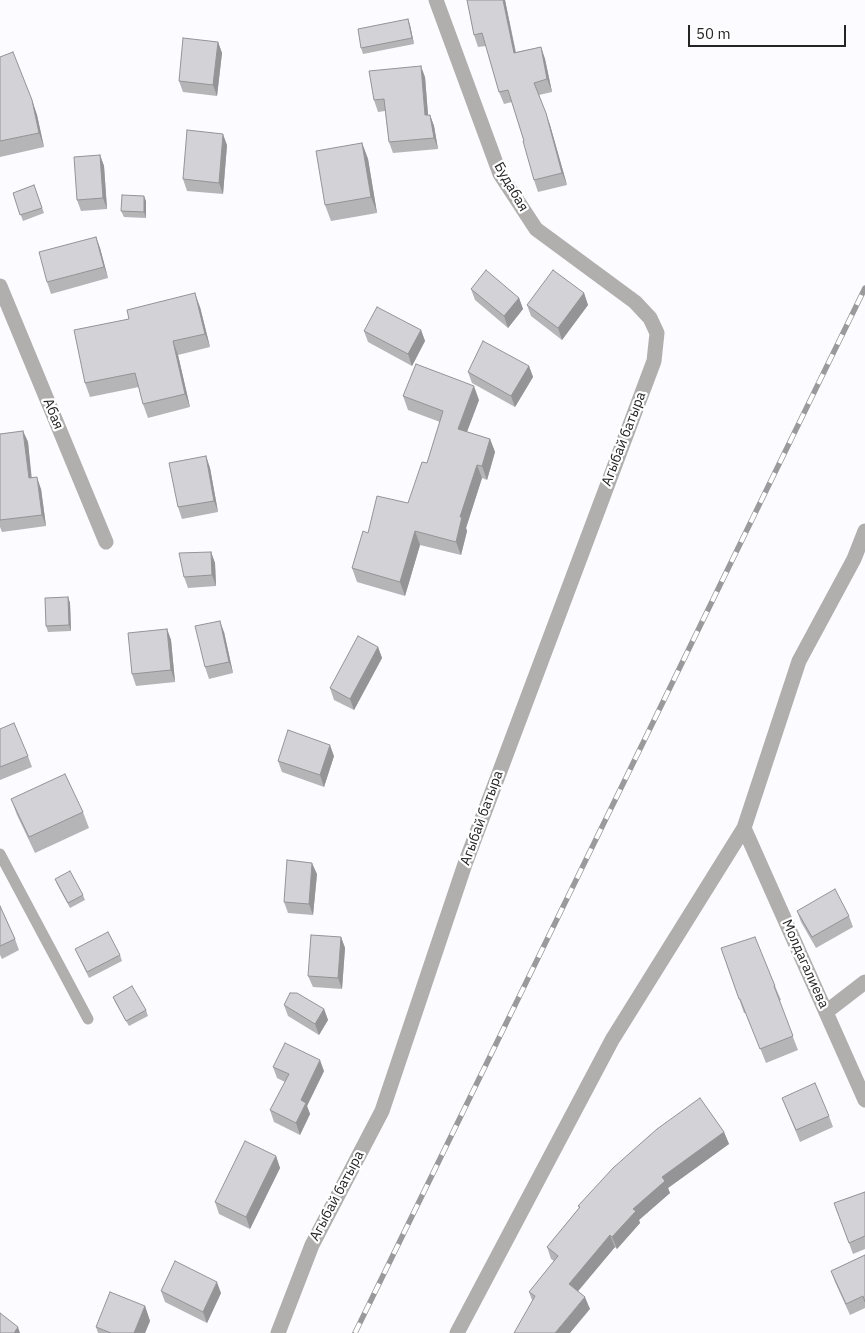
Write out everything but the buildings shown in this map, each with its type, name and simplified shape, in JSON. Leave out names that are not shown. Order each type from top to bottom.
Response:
[{"type":"street","name":"Будабая","points":[[436,0],[500,174],[536,228],[635,302]]},
{"type":"street","name":"Абая","points":[[0,286],[106,542]]},
{"type":"street","name":"Агыбай батыра","points":[[278,1333],[312,1245],[382,1111],[464,864],[654,361],[657,333],[650,318],[635,302]]},
{"type":"street","points":[[457,1333],[612,1040],[744,828],[798,661],[854,559],[865,530]]},
{"type":"street","name":"Молдагалиева","points":[[744,828],[865,1100]]},
{"type":"street","points":[[826,1012],[865,982]]},
{"type":"lane","points":[[0,854],[88,1019]]},
{"type":"railway","points":[[355,1333],[865,288]]}]
